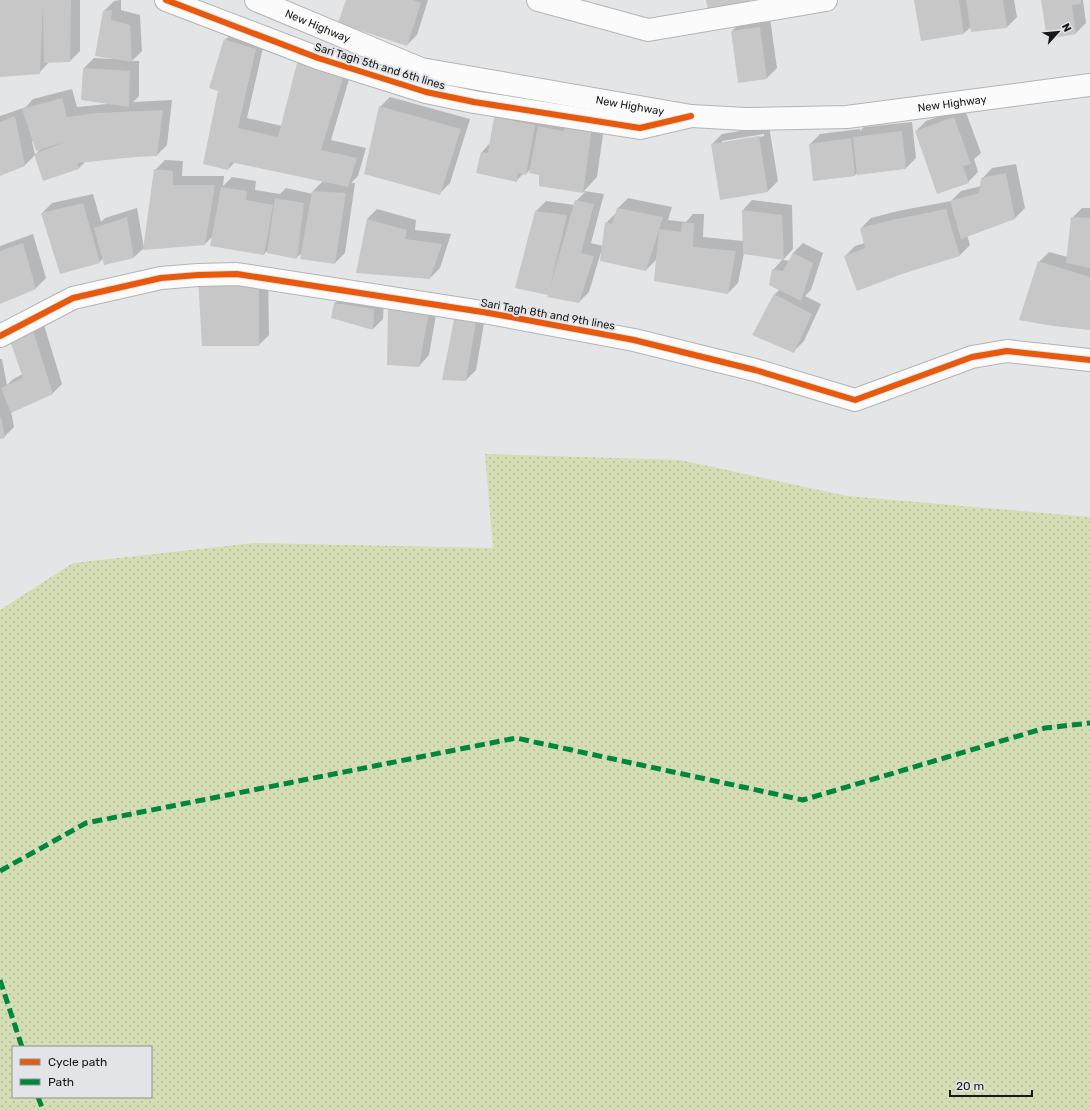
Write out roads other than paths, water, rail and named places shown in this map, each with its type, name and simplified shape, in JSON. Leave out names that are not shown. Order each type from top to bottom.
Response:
[{"type":"street","name":"Sari Tagh 5th and 6th lines","points":[[166,0],[318,58],[426,92],[474,102],[640,128],[691,116]]},
{"type":"street","name":"New Highway","points":[[256,0],[421,69],[691,116],[746,119],[847,117],[1090,85]]},
{"type":"street","points":[[538,0],[648,30],[826,0]]},
{"type":"street","name":"Sari Tagh 8th and 9th lines","points":[[0,336],[73,298],[161,278],[237,274],[489,314],[634,340],[755,370],[855,400],[972,357],[1007,351],[1090,360]]}]
